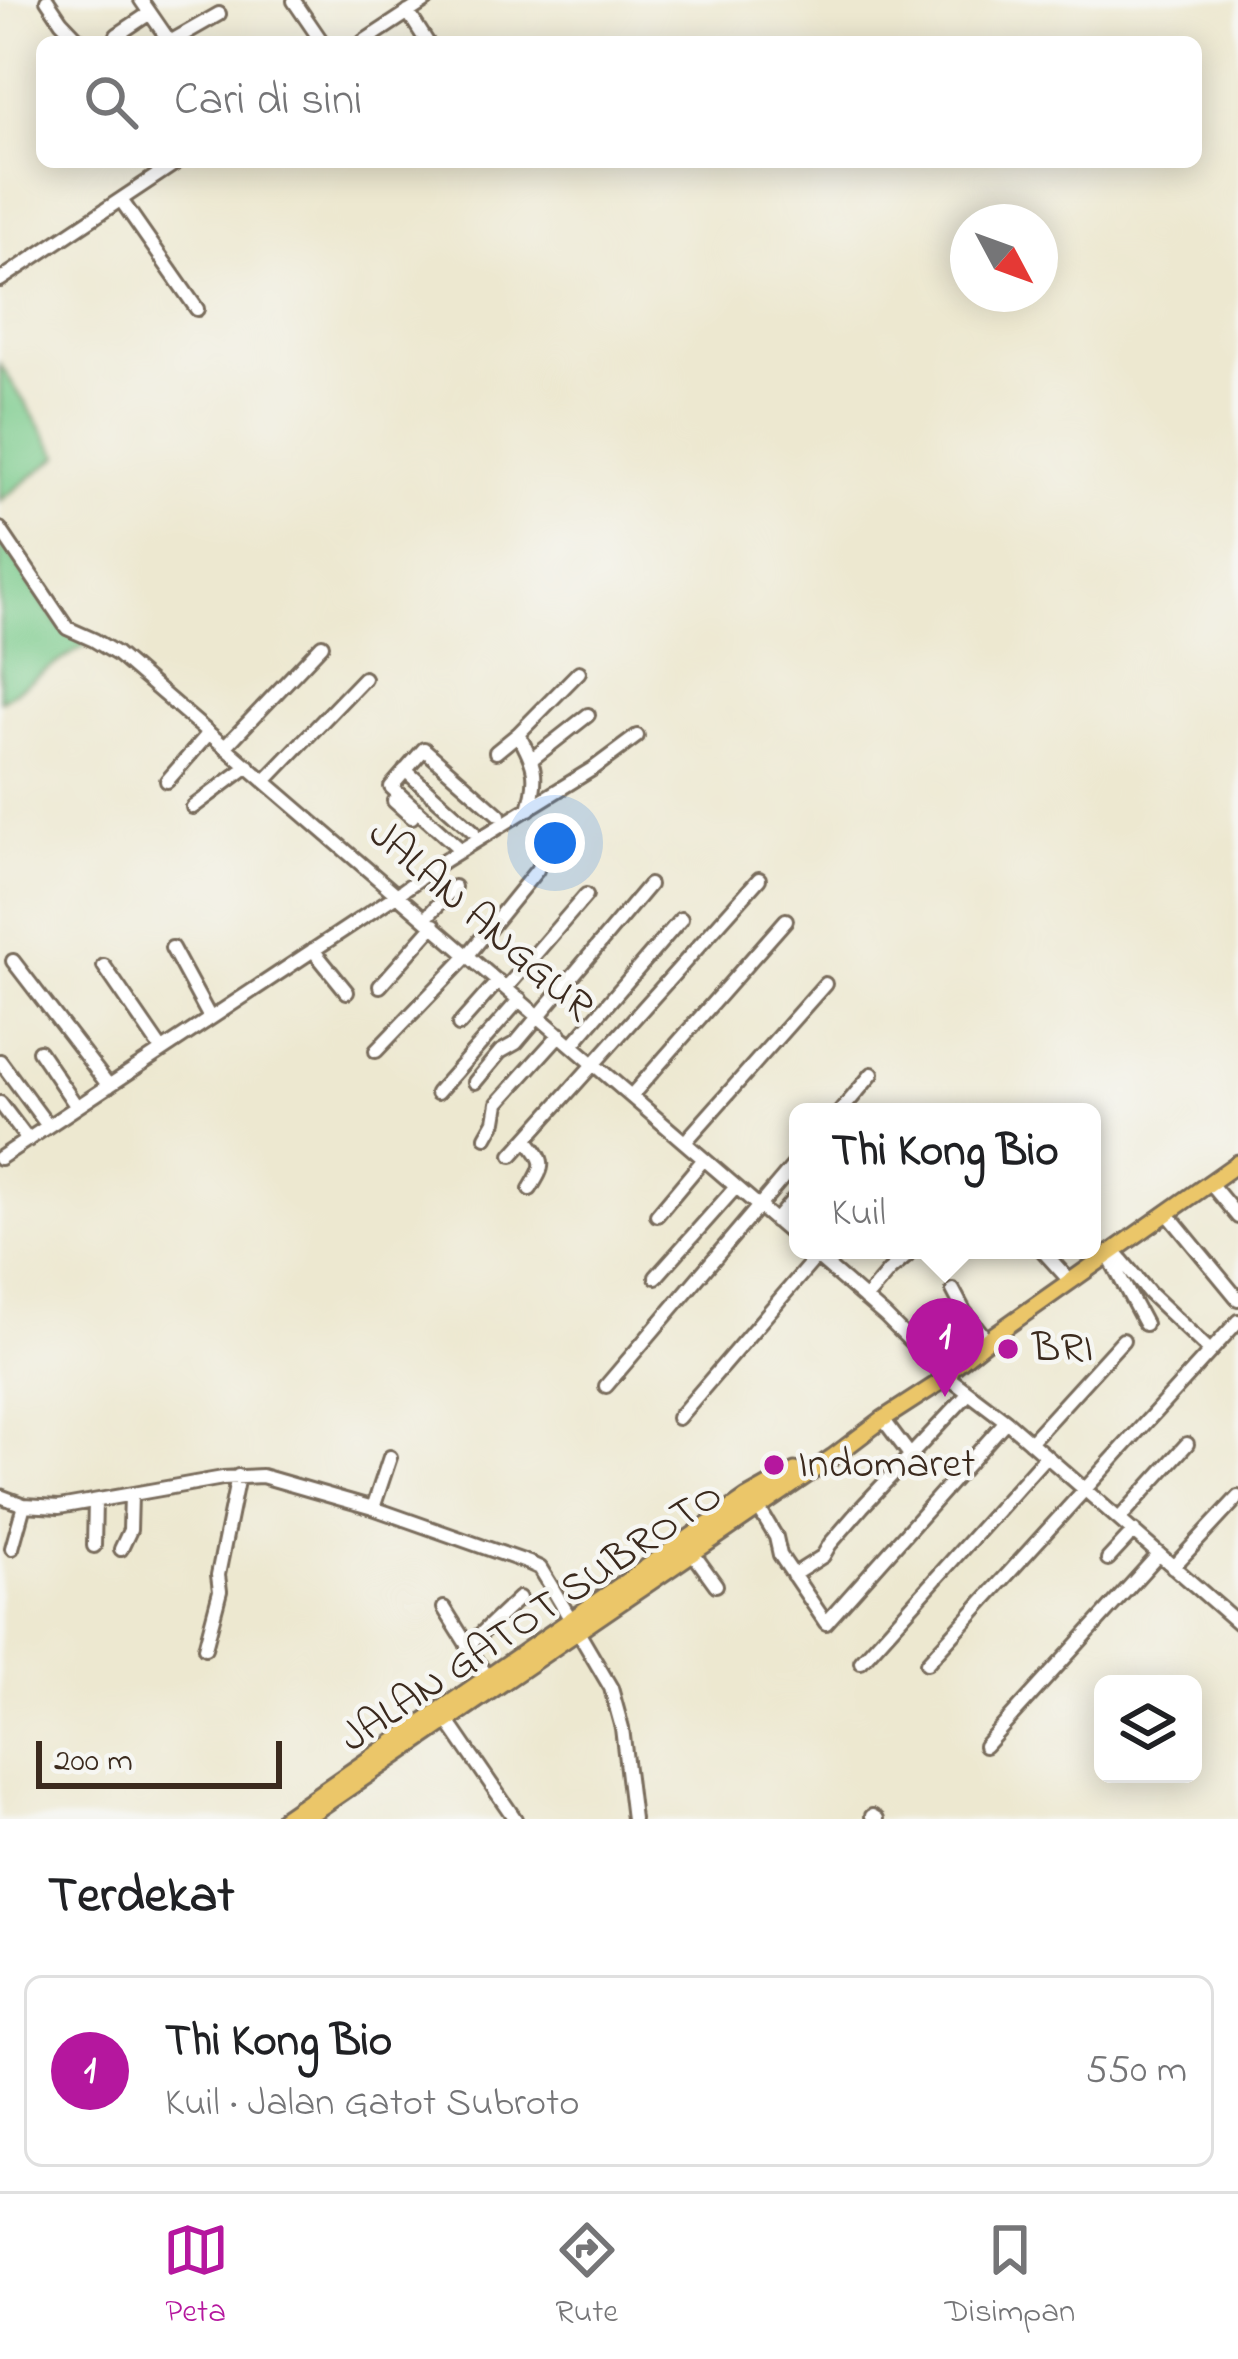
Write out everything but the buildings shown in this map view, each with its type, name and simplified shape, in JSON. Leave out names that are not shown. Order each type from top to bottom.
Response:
[{"type":"main road","name":"JALAN GATOT SUBROTO","points":[[303,1819],[447,1720],[573,1625],[692,1552],[754,1502],[883,1419],[1238,1163]]},
{"type":"main road","points":[[831,1455],[947,1372]]},
{"type":"main road","points":[[283,1819],[754,1502]]},
{"type":"street","points":[[47,0],[75,36]]},
{"type":"street","points":[[142,0],[166,36]]},
{"type":"street","points":[[372,36],[427,0]]},
{"type":"street","points":[[294,1],[318,36]]},
{"type":"street","points":[[408,12],[423,36]]},
{"type":"street","points":[[117,35],[150,13]]},
{"type":"street","points":[[180,36],[219,14]]},
{"type":"street","points":[[0,280],[168,168]]},
{"type":"street","points":[[121,200],[197,309]]},
{"type":"street","name":"JALAN ANGGUR","points":[[0,529],[68,628],[117,654],[789,1232]]},
{"type":"street","points":[[226,747],[322,645]]},
{"type":"street","points":[[496,752],[579,672]]},
{"type":"street","points":[[266,781],[364,678]]},
{"type":"street","points":[[532,759],[587,715]]},
{"type":"street","points":[[167,781],[209,733]]},
{"type":"street","points":[[518,734],[532,759],[536,784],[529,809]]},
{"type":"street","points":[[0,1158],[637,736]]},
{"type":"street","points":[[461,850],[391,787],[424,749],[499,815]]},
{"type":"street","points":[[194,807],[248,766]]},
{"type":"street","points":[[405,770],[472,831]]},
{"type":"street","points":[[394,802],[435,837],[445,860]]},
{"type":"street","points":[[376,1051],[468,955],[537,870]]},
{"type":"street","points":[[512,1155],[759,879]]},
{"type":"street","points":[[475,1082],[500,1052],[516,1043],[649,885]]},
{"type":"street","points":[[380,986],[454,887]]},
{"type":"street","points":[[459,1025],[586,895]]},
{"type":"street","points":[[572,1045],[681,919]]},
{"type":"street","points":[[631,1096],[786,920]]},
{"type":"street","points":[[172,948],[211,1018]]},
{"type":"street","points":[[313,950],[347,992]]},
{"type":"street","points":[[13,961],[109,1085]]},
{"type":"street","points":[[104,966],[161,1049]]},
{"type":"street","points":[[685,1142],[825,984]]},
{"type":"street","points":[[437,1094],[520,999]]},
{"type":"street","points":[[486,1137],[495,1121],[496,1106],[560,1034]]},
{"type":"street","points":[[39,1051],[76,1107]]},
{"type":"street","points":[[0,1061],[48,1126]]},
{"type":"street","points":[[847,1103],[872,1074]]},
{"type":"street","points":[[0,1103],[28,1140]]},
{"type":"street","points":[[527,1140],[543,1168],[530,1189]]},
{"type":"street","points":[[657,1215],[704,1159]]},
{"type":"street","points":[[606,1386],[789,1170]]},
{"type":"street","points":[[1209,1182],[1238,1217]]},
{"type":"street","points":[[656,1277],[736,1187]]},
{"type":"street","points":[[775,1220],[789,1204]]},
{"type":"street","points":[[1167,1214],[1238,1299]]},
{"type":"street","points":[[1111,1253],[1145,1324]]},
{"type":"street","points":[[1111,1253],[1210,1352]]},
{"type":"street","points":[[679,1418],[808,1259]]},
{"type":"street","points":[[820,1259],[1238,1623]]},
{"type":"street","points":[[866,1299],[903,1259]]},
{"type":"street","points":[[1050,1259],[1070,1281]]},
{"type":"street","points":[[952,1290],[987,1340]]},
{"type":"street","points":[[927,1663],[1238,1321]]},
{"type":"street","points":[[1030,1442],[1123,1340]]},
{"type":"street","points":[[793,1575],[824,1556],[910,1455],[970,1394]]},
{"type":"street","points":[[883,1419],[910,1455]]},
{"type":"street","points":[[754,1502],[776,1537],[779,1556],[826,1623],[1006,1421]]},
{"type":"street","points":[[1119,1519],[1187,1444]]},
{"type":"street","points":[[861,1663],[1046,1456]]},
{"type":"street","points":[[374,1508],[390,1457]]},
{"type":"street","points":[[205,1648],[220,1591],[218,1575],[238,1476]]},
{"type":"street","points":[[0,1496],[24,1505],[59,1507],[238,1476],[276,1478],[539,1568],[604,1674],[616,1704],[633,1819]]},
{"type":"street","points":[[121,1549],[130,1531],[131,1495]]},
{"type":"street","points":[[1173,1567],[1238,1497]]},
{"type":"street","points":[[94,1546],[95,1502]]},
{"type":"street","points":[[12,1548],[24,1505]]},
{"type":"street","points":[[1108,1558],[1134,1531]]},
{"type":"street","points":[[692,1552],[716,1585]]},
{"type":"street","points":[[985,1746],[1159,1554]]},
{"type":"street","points":[[467,1647],[519,1598]]},
{"type":"street","points":[[444,1608],[488,1678]]},
{"type":"street","points":[[447,1720],[514,1819]]},
{"type":"green space","points":[[0,364],[59,456],[0,501]]},
{"type":"green space","points":[[0,538],[60,626],[90,642],[0,701]]},
{"type":"place","name":"BRI","points":[[1008,1349]]},
{"type":"place","name":"Thi Kong Bio","points":[[945,1397]]},
{"type":"place","name":"Indomaret","points":[[774,1465]]}]
